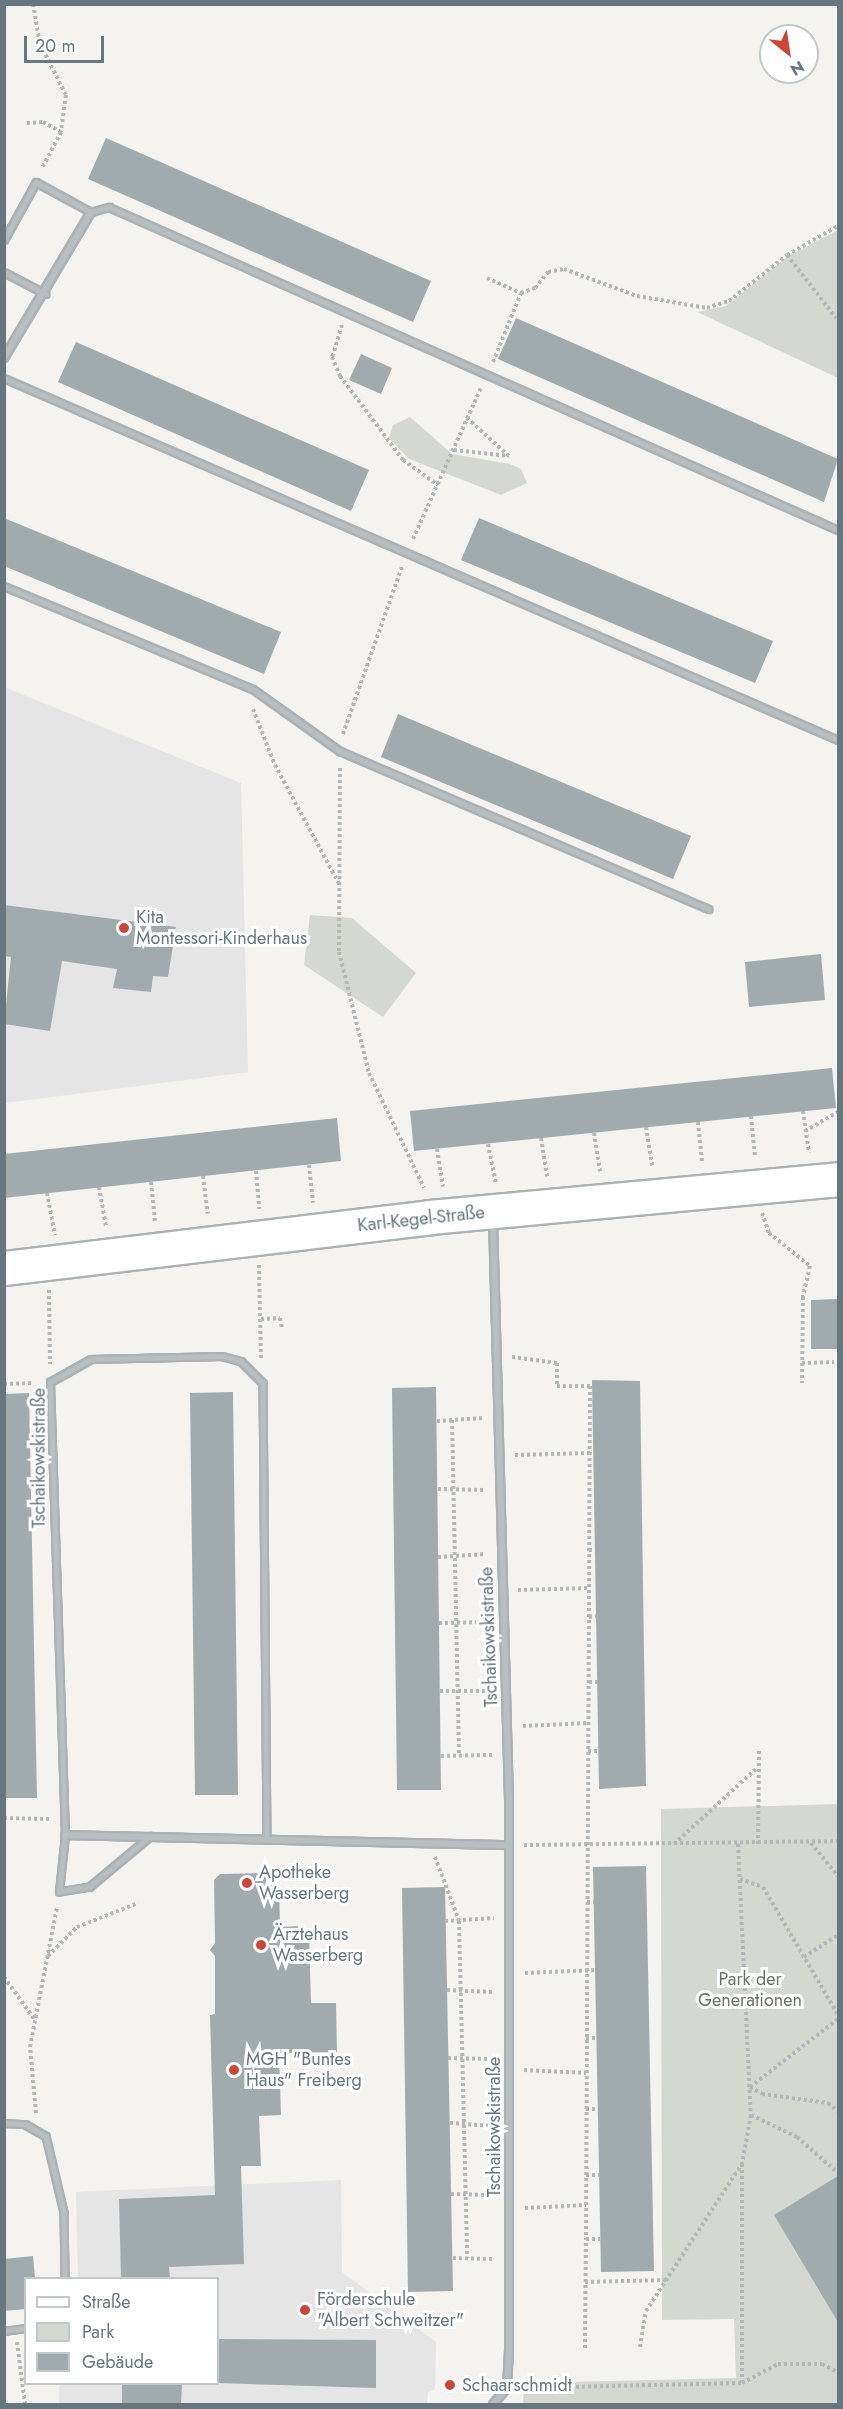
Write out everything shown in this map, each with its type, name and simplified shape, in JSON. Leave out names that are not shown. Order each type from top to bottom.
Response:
[{"type":"street","points":[[4,358],[46,294],[91,212]]},
{"type":"street","name":"Karl-Kegel-Straße","points":[[4,1268],[494,1198],[838,1179]]},
{"type":"street","name":"Tschaikowskistraße","points":[[494,1198],[509,1845],[507,2388]]},
{"type":"street","points":[[65,1835],[509,1845]]},
{"type":"street","points":[[493,2404],[507,2388]]},
{"type":"lane","points":[[4,240],[36,182],[91,212],[109,207],[838,530]]},
{"type":"lane","points":[[4,272],[46,294]]},
{"type":"lane","points":[[4,378],[406,555],[838,740]]},
{"type":"lane","points":[[4,586],[246,686],[340,751],[708,909]]},
{"type":"lane","name":"Tschaikowskistraße","points":[[151,1836],[90,1887],[59,1892],[65,1835],[62,1819],[50,1382],[91,1359],[222,1356],[241,1361],[263,1383],[267,1840]]},
{"type":"lane","points":[[4,2123],[37,2129],[46,2136],[64,2212],[65,2277]]},
{"type":"lane","points":[[4,2331],[24,2328]]},
{"type":"path","points":[[33,4],[40,44],[66,95],[61,132],[36,182]]},
{"type":"path","points":[[27,123],[43,122],[61,132]]},
{"type":"path","points":[[487,278],[522,293],[535,288],[548,272],[564,269],[637,296],[707,308],[755,284],[787,255],[838,226]]},
{"type":"path","points":[[787,255],[836,318]]},
{"type":"path","points":[[427,1192],[369,1073],[363,1032],[339,952],[340,751],[345,720],[406,555],[488,375],[522,293]]},
{"type":"path","points":[[347,313],[332,357],[340,376],[403,460],[438,485]]},
{"type":"path","points":[[454,450],[509,456],[467,418]]},
{"type":"path","points":[[246,686],[275,765],[339,884]]},
{"type":"path","points":[[802,1111],[809,1154]]},
{"type":"path","points":[[805,1131],[838,1112]]},
{"type":"path","points":[[751,1116],[756,1158]]},
{"type":"path","points":[[698,1122],[702,1162]]},
{"type":"path","points":[[646,1127],[652,1167]]},
{"type":"path","points":[[594,1133],[600,1172]]},
{"type":"path","points":[[541,1138],[547,1178]]},
{"type":"path","points":[[488,1144],[494,1198]]},
{"type":"path","points":[[437,1149],[443,1191]]},
{"type":"path","points":[[309,1165],[313,1206]]},
{"type":"path","points":[[256,1171],[260,1212]]},
{"type":"path","points":[[203,1176],[208,1218]]},
{"type":"path","points":[[151,1182],[155,1225]]},
{"type":"path","points":[[99,1187],[106,1229]]},
{"type":"path","points":[[46,1193],[55,1235]]},
{"type":"path","points":[[761,1210],[769,1233],[810,1266],[803,1297],[802,1383]]},
{"type":"path","points":[[259,1264],[261,1356]]},
{"type":"path","points":[[4,1384],[50,1382],[49,1290]]},
{"type":"path","points":[[261,1319],[280,1318],[282,1329]]},
{"type":"path","points":[[497,1357],[546,1357],[546,1363],[557,1363],[557,1386],[590,1386],[592,1481],[589,1550],[585,2348]]},
{"type":"path","points":[[802,1363],[834,1362]]},
{"type":"path","points":[[437,1421],[498,1417]]},
{"type":"path","points":[[452,1420],[454,1623],[459,1755]]},
{"type":"path","points":[[499,1455],[590,1453]]},
{"type":"path","points":[[438,1489],[500,1490]]},
{"type":"path","points":[[589,1550],[595,1550]]},
{"type":"path","points":[[438,1557],[502,1553]]},
{"type":"path","points":[[503,1590],[589,1588]]},
{"type":"path","points":[[589,1617],[596,1616]]},
{"type":"path","points":[[439,1623],[504,1622]]},
{"type":"path","points":[[589,1682],[597,1682]]},
{"type":"path","points":[[440,1691],[506,1691]]},
{"type":"path","points":[[507,1726],[588,1723]]},
{"type":"path","points":[[758,1844],[759,1750]]},
{"type":"path","points":[[588,1751],[598,1751]]},
{"type":"path","points":[[441,1756],[508,1755]]},
{"type":"path","points":[[674,1844],[758,1767]]},
{"type":"path","points":[[4,1818],[62,1819]]},
{"type":"path","points":[[509,1845],[758,1844],[838,1841]]},
{"type":"path","points":[[810,1842],[838,1876]]},
{"type":"path","points":[[434,1844],[435,1864],[459,1921],[464,2058],[462,2124],[467,2258]]},
{"type":"path","points":[[738,1844],[751,2115],[742,2164],[742,2383]]},
{"type":"path","points":[[740,1879],[763,1887],[838,2017],[749,2087]]},
{"type":"path","points":[[587,1902],[594,1902]]},
{"type":"path","points":[[48,1957],[77,1927],[138,1903]]},
{"type":"path","points":[[445,1921],[509,1916]]},
{"type":"path","points":[[37,2129],[30,2046],[55,1918]]},
{"type":"path","points":[[804,1957],[838,1935]]},
{"type":"path","points":[[509,1973],[595,1970]]},
{"type":"path","points":[[4,1977],[35,2020]]},
{"type":"path","points":[[447,1990],[509,1993]]},
{"type":"path","points":[[586,2038],[596,2038]]},
{"type":"path","points":[[448,2058],[509,2060]]},
{"type":"path","points":[[509,2070],[586,2073]]},
{"type":"path","points":[[749,2087],[762,2094],[828,2103],[838,2111]]},
{"type":"path","points":[[586,2109],[598,2109]]},
{"type":"path","points":[[751,2115],[797,2138],[838,2174]]},
{"type":"path","points":[[450,2123],[509,2127]]},
{"type":"path","points":[[640,2348],[646,2311],[742,2164]]},
{"type":"path","points":[[586,2175],[599,2175]]},
{"type":"path","points":[[451,2194],[509,2195]]},
{"type":"path","points":[[509,2209],[586,2205]]},
{"type":"path","points":[[586,2239],[600,2239]]},
{"type":"path","points":[[453,2258],[509,2259]]},
{"type":"path","points":[[585,2282],[667,2280]]},
{"type":"path","points":[[14,2330],[24,2366]]},
{"type":"path","points":[[507,2388],[742,2383],[778,2364],[822,2364],[838,2372]]},
{"type":"path","points":[[25,2385],[25,2404]]},
{"type":"shaded area","name":"Kita Montessori-Kinderhaus","points":[[4,687],[241,783],[248,1072],[5,1103]]},
{"type":"shaded area","name":"Förderschule \"Albert Schweitzer\"","points":[[341,2180],[342,2272],[436,2342],[435,2389],[428,2392],[427,2404],[59,2404],[59,2385],[219,2385],[219,2277],[78,2277],[76,2192]]},
{"type":"green space","points":[[838,230],[838,378],[697,312],[726,306],[787,257]]},
{"type":"green space","points":[[410,417],[452,454],[510,464],[521,469],[527,483],[501,495],[409,459],[389,438],[393,425]]},
{"type":"green space","points":[[310,915],[352,918],[416,973],[383,1017],[304,965]]},
{"type":"green space","name":"Park der Generationen","points":[[838,1804],[838,2404],[523,2404],[524,2383],[736,2378],[734,2319],[662,2320],[661,1809]]},
{"type":"building","points":[[106,138],[431,281],[413,322],[88,179]]},
{"type":"building","points":[[516,318],[838,459],[824,502],[498,359]]},
{"type":"building","points":[[76,342],[369,470],[351,511],[58,382]]},
{"type":"building","points":[[361,354],[392,368],[381,394],[349,380]]},
{"type":"building","points":[[4,518],[281,632],[264,674],[4,566]]},
{"type":"building","points":[[479,518],[773,641],[755,683],[461,560]]},
{"type":"building","points":[[398,714],[691,836],[673,879],[381,757]]},
{"type":"building","points":[[4,905],[176,927],[168,977],[153,976],[151,992],[113,988],[117,969],[62,961],[50,1031],[4,1024],[11,957],[4,956]]},
{"type":"building","points":[[821,954],[825,1000],[749,1007],[745,962]]},
{"type":"building","points":[[832,1068],[836,1108],[414,1151],[410,1111]]},
{"type":"building","points":[[337,1118],[341,1161],[4,1198],[4,1154]]},
{"type":"building","points":[[838,1299],[838,1349],[811,1349],[811,1300]]},
{"type":"building","points":[[592,1380],[640,1381],[646,1786],[599,1789]]},
{"type":"building","points":[[436,1387],[441,1790],[397,1790],[392,1388]]},
{"type":"building","points":[[233,1392],[238,1795],[195,1795],[190,1393]]},
{"type":"building","points":[[29,1393],[37,1798],[4,1798],[4,1394]]},
{"type":"building","points":[[646,1866],[654,2271],[601,2272],[593,1867]]},
{"type":"building","points":[[264,1873],[279,1886],[280,1927],[301,1926],[309,1935],[311,2003],[336,2003],[337,2052],[279,2053],[281,2115],[259,2116],[261,2166],[241,2166],[244,2264],[169,2267],[170,2277],[121,2277],[119,2199],[215,2195],[210,2015],[215,2014],[215,1956],[210,1950],[215,1943],[214,1880],[220,1874]]},
{"type":"building","points":[[445,1887],[453,2291],[408,2292],[402,1888]]},
{"type":"building","points":[[838,2176],[838,2322],[774,2215]]},
{"type":"building","points":[[33,2256],[35,2277],[24,2277],[24,2309],[4,2311],[4,2259]]},
{"type":"building","points":[[219,2339],[376,2340],[376,2388],[219,2383]]},
{"type":"building","points":[[122,2385],[182,2385],[181,2404],[122,2404]]},
{"type":"place","name":"Kita Montessori-Kinderhaus","points":[[124,928]]},
{"type":"place","name":"Apotheke Wasserberg","points":[[247,1883]]},
{"type":"place","name":"Ärztehaus Wasserberg","points":[[261,1945]]},
{"type":"place","name":"MGH \"Buntes Haus\" Freiberg","points":[[234,2070]]},
{"type":"place","name":"Förderschule \"Albert Schweitzer\"","points":[[305,2310]]},
{"type":"place","name":"Schaarschmidt","points":[[450,2385]]}]
